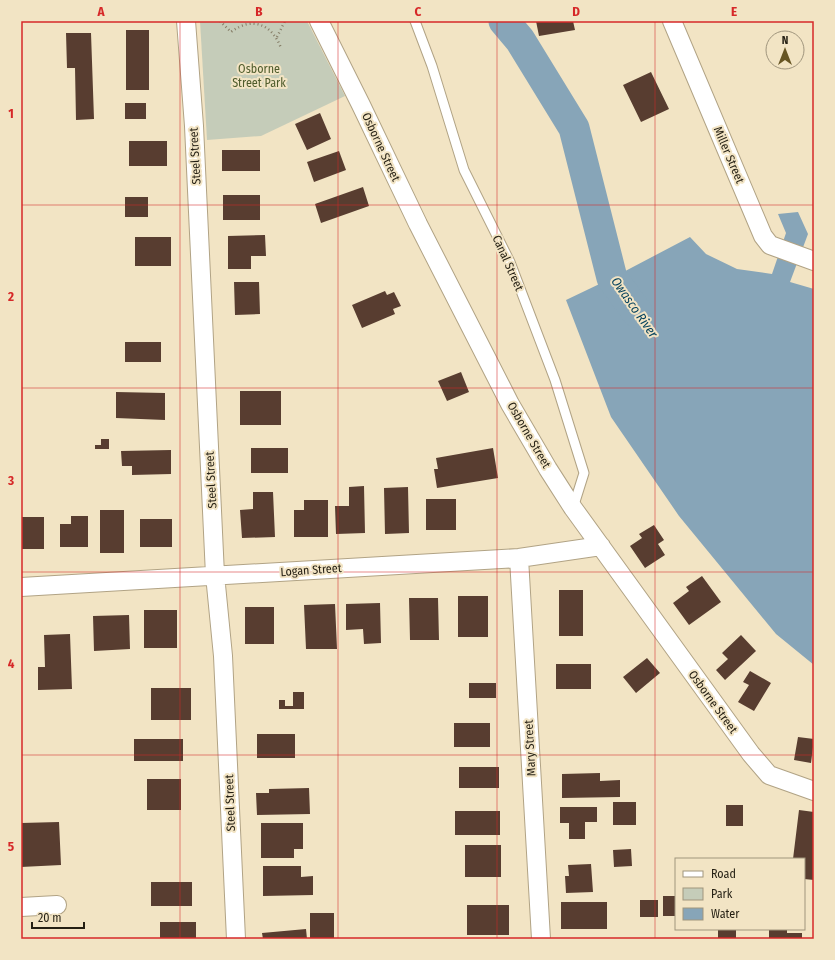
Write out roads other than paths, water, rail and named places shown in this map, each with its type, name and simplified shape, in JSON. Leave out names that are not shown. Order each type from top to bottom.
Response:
[{"type":"street","name":"Steel Street","points":[[186,21],[194,126],[216,575],[223,656],[236,939]]},
{"type":"street","name":"Osborne Street","points":[[319,21],[361,104],[418,224],[510,404],[573,508],[751,754],[769,775],[814,791]]},
{"type":"street","name":"Miller Street","points":[[672,21],[763,236],[770,245],[814,261]]},
{"type":"street","name":"Logan Street","points":[[21,587],[519,558],[601,546]]},
{"type":"street","name":"Mary Street","points":[[519,558],[541,939]]},
{"type":"street","points":[[21,907],[57,905]]},
{"type":"lane","name":"Canal Street","points":[[415,21],[432,66],[464,170],[510,262],[555,380],[584,473],[573,508]]},
{"type":"water","points":[[798,212],[808,234],[790,282],[814,289],[814,665],[776,634],[679,516],[611,417],[566,300],[612,278],[690,237],[706,254],[737,269],[772,274],[786,233],[778,214]]},
{"type":"waterway","name":"Owasco River","points":[[504,21],[520,40],[574,128],[612,278],[637,312]]},
{"type":"park label","name":"Osborne Street Park","points":[[259,76]]}]
